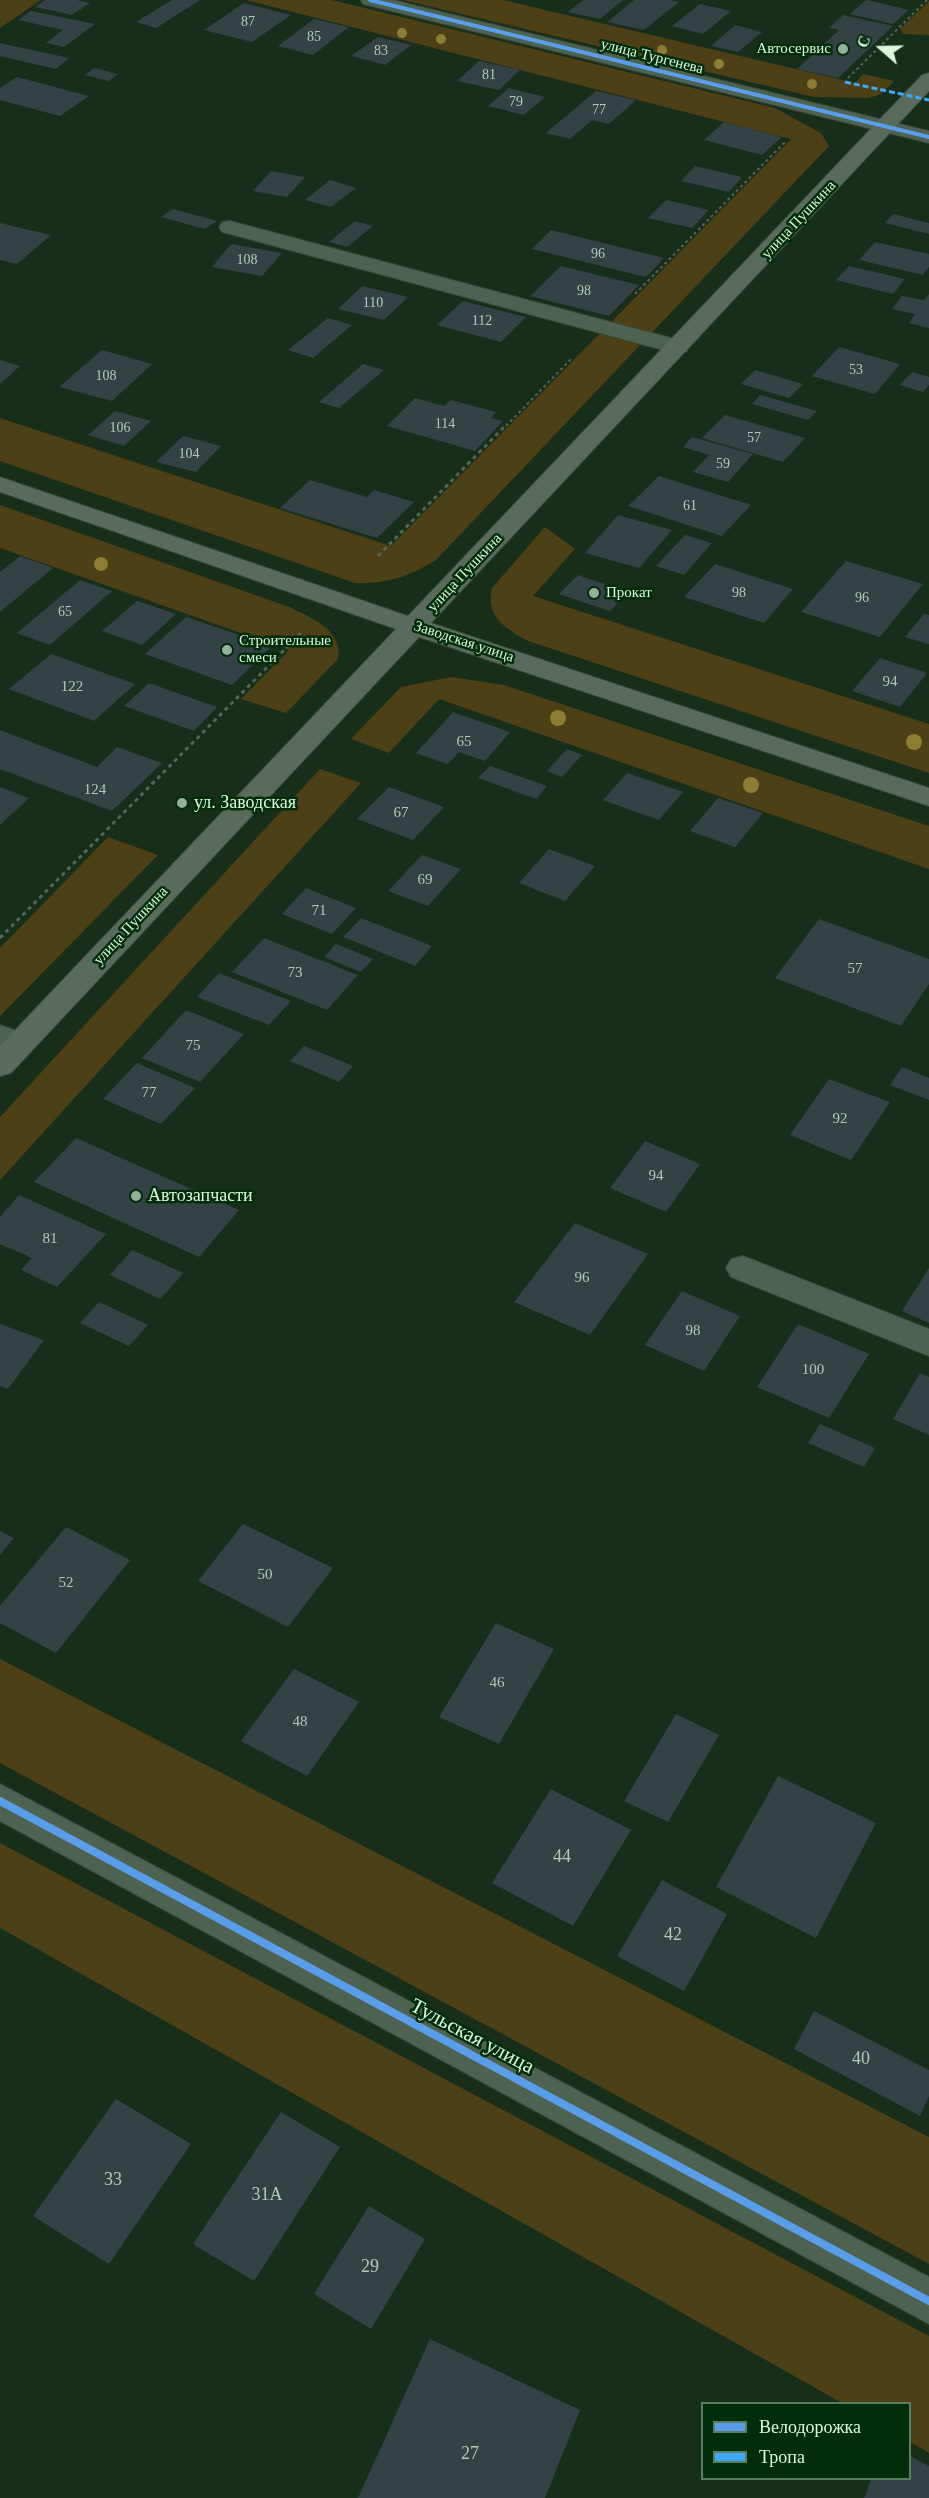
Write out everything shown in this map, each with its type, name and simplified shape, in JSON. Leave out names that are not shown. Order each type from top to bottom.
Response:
[{"type":"main road","name":"улица Пушкина","points":[[7,1047],[415,626],[929,80]]},
{"type":"main road","name":"Заводская улица","points":[[0,484],[415,626],[929,797]]},
{"type":"street","name":"улица Тургенева","points":[[370,0],[929,137]]},
{"type":"street","points":[[230,227],[678,347]]},
{"type":"street","points":[[743,1268],[929,1343]]},
{"type":"street","name":"Тульская улица","points":[[0,1801],[929,2301]]},
{"type":"path","points":[[378,556],[927,0]]},
{"type":"path","points":[[0,938],[304,630]]},
{"type":"shaded area","points":[[0,0],[41,0],[0,28]]},
{"type":"shaded area","points":[[246,0],[332,0],[775,108],[821,133],[829,146],[436,560],[397,578],[355,583],[0,461],[0,418],[391,546],[791,139]]},
{"type":"shaded area","points":[[402,0],[503,0],[855,83],[863,74],[894,81],[881,94],[869,98],[814,97]]},
{"type":"shaded area","points":[[929,1],[929,35],[903,34],[900,29]]},
{"type":"shaded area","points":[[0,505],[289,607],[315,620],[330,632],[336,640],[338,659],[286,713],[241,699],[289,650],[0,548]]},
{"type":"shaded area","points":[[545,527],[575,549],[533,596],[929,724],[929,773],[528,641],[512,632],[499,621],[495,614],[492,607],[492,588]]},
{"type":"shaded area","points":[[451,677],[504,685],[929,826],[929,869],[439,699],[389,753],[351,739],[401,687]]},
{"type":"shaded area","points":[[320,769],[361,783],[0,1180],[0,1117]]},
{"type":"shaded area","points":[[108,837],[158,855],[0,1016],[0,948]]},
{"type":"shaded area","points":[[0,1659],[929,2137],[929,2264],[0,1763]]},
{"type":"shaded area","points":[[0,1843],[929,2336],[929,2453],[911,2443],[911,2402],[840,2402],[0,1928]]},
{"type":"building","points":[[45,0],[77,0],[90,3],[72,15],[35,7]]},
{"type":"building","points":[[172,0],[200,0],[156,28],[136,22]]},
{"type":"building","points":[[583,0],[623,0],[600,19],[568,12]]},
{"type":"building","points":[[634,0],[679,2],[644,30],[607,22]]},
{"type":"building","points":[[866,0],[909,10],[893,24],[850,14]]},
{"type":"building","points":[[244,3],[291,15],[252,42],[204,30]]},
{"type":"building","points":[[700,4],[731,11],[703,34],[672,26]]},
{"type":"building","points":[[31,11],[95,24],[64,47],[46,43],[63,30],[18,20]]},
{"type":"building","name":"Автосервис","points":[[843,15],[893,26],[838,78],[797,69],[839,30],[829,28]]},
{"type":"building","points":[[314,19],[349,27],[313,55],[278,46]]},
{"type":"building","points":[[735,25],[762,32],[738,52],[711,46]]},
{"type":"building","points":[[378,37],[411,45],[385,65],[351,56]]},
{"type":"building","points":[[0,43],[69,58],[56,69],[0,56]]},
{"type":"building","points":[[479,61],[520,70],[499,90],[457,81]]},
{"type":"building","points":[[94,68],[118,74],[109,81],[85,75]]},
{"type":"building","points":[[17,77],[89,96],[60,116],[0,100],[0,88]]},
{"type":"building","points":[[509,88],[545,97],[524,115],[488,106]]},
{"type":"building","points":[[596,91],[636,100],[609,124],[592,120],[570,139],[546,133]]},
{"type":"building","points":[[724,122],[782,137],[762,155],[704,140]]},
{"type":"building","points":[[695,166],[742,177],[729,192],[681,181]]},
{"type":"building","points":[[271,171],[305,177],[287,197],[253,191]]},
{"type":"building","points":[[330,180],[356,188],[331,207],[305,200]]},
{"type":"building","points":[[666,200],[709,210],[692,228],[648,218]]},
{"type":"building","points":[[173,209],[217,221],[205,229],[161,217]]},
{"type":"building","points":[[893,214],[929,223],[929,234],[885,223]]},
{"type":"building","points":[[355,221],[373,226],[347,247],[329,242]]},
{"type":"building","points":[[0,223],[51,235],[17,264],[0,260]]},
{"type":"building","points":[[551,230],[664,258],[646,277],[532,249]]},
{"type":"building","points":[[875,242],[929,254],[929,267],[923,275],[859,260]]},
{"type":"building","points":[[231,244],[282,253],[262,276],[212,267]]},
{"type":"building","points":[[561,266],[639,285],[609,316],[530,296]]},
{"type":"building","points":[[849,266],[905,279],[893,294],[836,280]]},
{"type":"building","points":[[362,286],[408,297],[384,320],[338,309]]},
{"type":"building","points":[[929,294],[929,328],[909,323],[915,314],[892,309],[902,296],[924,300]]},
{"type":"building","points":[[463,301],[526,317],[501,342],[437,325]]},
{"type":"building","points":[[328,318],[352,325],[313,358],[288,350]]},
{"type":"building","points":[[839,347],[900,364],[875,394],[812,376]]},
{"type":"building","points":[[102,350],[152,364],[112,401],[59,387]]},
{"type":"building","points":[[0,360],[20,366],[0,384]]},
{"type":"building","points":[[363,364],[384,370],[339,408],[319,402]]},
{"type":"building","points":[[755,370],[803,384],[789,398],[741,384]]},
{"type":"building","points":[[912,372],[929,377],[929,385],[923,392],[900,385]]},
{"type":"building","points":[[760,395],[817,411],[808,420],[752,404]]},
{"type":"building","points":[[415,398],[444,406],[451,400],[496,412],[491,418],[503,421],[475,451],[387,426]]},
{"type":"building","points":[[115,411],[151,421],[124,446],[88,435]]},
{"type":"building","points":[[725,415],[805,438],[783,462],[702,438]]},
{"type":"building","points":[[183,436],[221,446],[196,472],[156,462]]},
{"type":"building","points":[[692,437],[753,454],[728,482],[693,472],[709,455],[683,447]]},
{"type":"building","points":[[659,476],[751,505],[722,536],[628,506]]},
{"type":"building","points":[[310,480],[367,497],[374,490],[414,502],[377,538],[280,508]]},
{"type":"building","points":[[618,515],[672,530],[639,568],[585,553]]},
{"type":"building","points":[[685,535],[712,543],[684,575],[656,566]]},
{"type":"building","points":[[20,556],[53,568],[0,612],[0,572]]},
{"type":"building","points":[[846,561],[923,584],[880,637],[801,612]]},
{"type":"building","points":[[715,564],[793,589],[764,623],[684,597]]},
{"type":"building","name":"Прокат","points":[[578,575],[628,592],[610,611],[559,594]]},
{"type":"building","points":[[80,580],[112,591],[50,645],[17,633]]},
{"type":"building","points":[[137,601],[176,614],[142,645],[102,631]]},
{"type":"building","points":[[924,614],[929,615],[929,644],[905,637]]},
{"type":"building","points":[[186,617],[272,646],[232,685],[145,654]]},
{"type":"building","points":[[51,654],[135,684],[94,721],[9,689]]},
{"type":"building","points":[[880,658],[927,673],[900,707],[852,691]]},
{"type":"building","points":[[149,683],[217,707],[194,731],[124,706]]},
{"type":"building","points":[[453,712],[510,732],[485,761],[459,752],[448,764],[416,753]]},
{"type":"building","points":[[0,730],[97,767],[117,747],[162,763],[112,811],[0,769]]},
{"type":"building","points":[[567,749],[582,755],[562,777],[547,771]]},
{"type":"building","points":[[490,766],[547,786],[536,799],[478,778]]},
{"type":"building","points":[[627,773],[683,792],[659,820],[603,800]]},
{"type":"building","points":[[0,787],[29,798],[0,825]]},
{"type":"building","points":[[389,787],[444,807],[413,840],[357,819]]},
{"type":"building","points":[[718,798],[763,813],[735,847],[690,831]]},
{"type":"building","points":[[549,849],[595,866],[565,901],[519,883]]},
{"type":"building","points":[[422,855],[461,869],[428,906],[388,891]]},
{"type":"building","points":[[306,888],[356,908],[332,934],[282,914]]},
{"type":"building","points":[[361,918],[432,946],[415,966],[343,937]]},
{"type":"building","points":[[819,919],[929,959],[929,984],[901,1026],[775,978]]},
{"type":"building","points":[[264,938],[358,975],[327,1010],[232,972]]},
{"type":"building","points":[[336,944],[373,959],[361,972],[324,957]]},
{"type":"building","points":[[219,973],[291,1001],[269,1025],[197,997]]},
{"type":"building","points":[[186,1010],[244,1034],[200,1082],[142,1058]]},
{"type":"building","points":[[304,1046],[353,1066],[339,1082],[290,1061]]},
{"type":"building","points":[[137,1063],[195,1088],[161,1124],[103,1099]]},
{"type":"building","points":[[902,1067],[929,1078],[929,1100],[890,1085]]},
{"type":"building","points":[[829,1079],[890,1102],[851,1160],[790,1135]]},
{"type":"building","name":"Автозапчасти","points":[[76,1138],[239,1210],[199,1257],[34,1182]]},
{"type":"building","points":[[645,1141],[700,1164],[666,1212],[610,1188]]},
{"type":"building","points":[[19,1195],[106,1234],[57,1287],[21,1270],[32,1258],[0,1244],[0,1217]]},
{"type":"building","points":[[575,1223],[648,1254],[590,1335],[514,1302]]},
{"type":"building","points":[[132,1250],[184,1273],[160,1299],[110,1275]]},
{"type":"building","points":[[929,1268],[929,1323],[902,1311]]},
{"type":"building","points":[[682,1291],[740,1316],[704,1371],[645,1345]]},
{"type":"building","points":[[99,1302],[148,1325],[129,1346],[80,1323]]},
{"type":"building","points":[[0,1324],[44,1340],[8,1389],[0,1386]]},
{"type":"building","points":[[798,1324],[869,1354],[829,1418],[757,1387]]},
{"type":"building","points":[[920,1373],[929,1377],[929,1435],[893,1419]]},
{"type":"building","points":[[820,1424],[875,1448],[864,1467],[808,1443]]},
{"type":"building","points":[[243,1524],[333,1568],[288,1627],[198,1581]]},
{"type":"building","points":[[66,1527],[130,1560],[56,1653],[0,1623],[0,1606]]},
{"type":"building","points":[[0,1531],[14,1538],[0,1555]]},
{"type":"building","points":[[496,1623],[554,1649],[499,1744],[439,1717]]},
{"type":"building","points":[[294,1669],[359,1702],[307,1776],[241,1741]]},
{"type":"building","points":[[676,1714],[719,1735],[668,1822],[624,1801]]},
{"type":"building","points":[[778,1776],[876,1823],[816,1938],[716,1887]]},
{"type":"building","points":[[551,1789],[631,1830],[573,1926],[492,1883]]},
{"type":"building","points":[[662,1880],[727,1914],[684,1991],[617,1956]]},
{"type":"building","points":[[814,2011],[929,2070],[929,2096],[920,2116],[794,2049]]},
{"type":"building","points":[[116,2099],[191,2144],[109,2264],[33,2216]]},
{"type":"building","points":[[281,2112],[340,2147],[254,2281],[193,2244]]},
{"type":"building","points":[[369,2206],[425,2239],[371,2329],[314,2294]]},
{"type":"building","points":[[430,2339],[580,2410],[545,2498],[358,2498]]},
{"type":"building","points":[[911,2457],[929,2466],[929,2498],[864,2498],[871,2480],[911,2480]]},
{"type":"marked path","points":[[845,82],[929,100]]},
{"type":"cycle path","points":[[370,0],[929,137]]},
{"type":"cycle path","points":[[0,1801],[929,2301]]},
{"type":"place","name":"Автосервис","points":[[843,49]]},
{"type":"place","name":"Прокат","points":[[594,593]]},
{"type":"place","name":"Строительные смеси","points":[[227,650]]},
{"type":"place","name":"ул. Заводская","points":[[182,803]]},
{"type":"place","name":"Автозапчасти","points":[[136,1196]]}]
